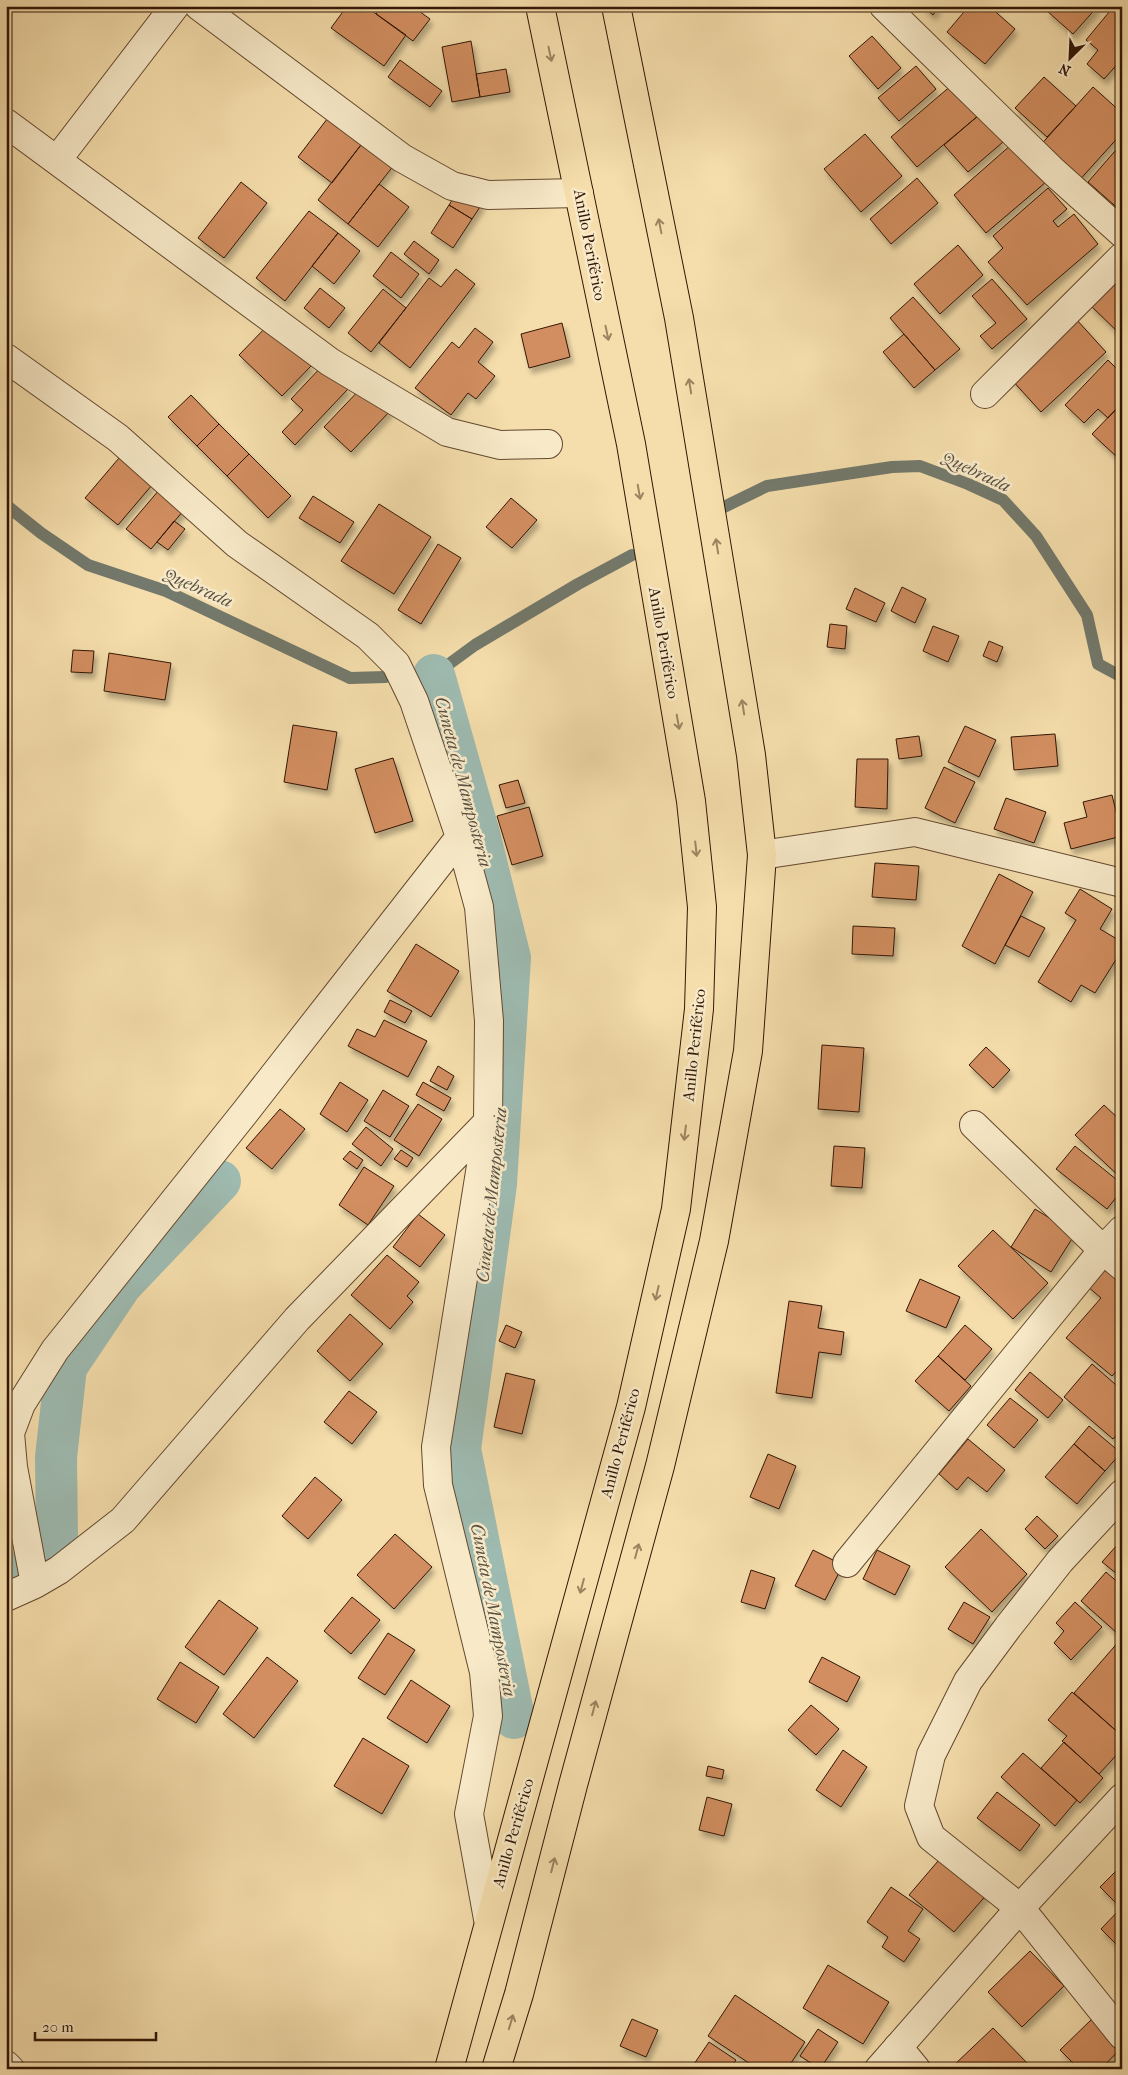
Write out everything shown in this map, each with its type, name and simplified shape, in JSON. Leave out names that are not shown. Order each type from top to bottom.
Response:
[{"type":"highway","name":"Anillo Periférico","points":[[449,2069],[488,1919],[631,1407],[676,1209],[699,1009],[702,907],[691,801],[631,444],[540,6]]},
{"type":"highway","points":[[496,2069],[519,1994],[573,1785],[660,1466],[714,1242],[748,1051],[762,855],[751,755],[679,318],[616,6]]},
{"type":"street","points":[[57,160],[175,6]]},
{"type":"street","points":[[199,6],[402,158],[452,186],[488,195],[579,193]]},
{"type":"street","points":[[884,6],[1054,172],[1122,233]]},
{"type":"street","points":[[6,123],[330,362],[447,432],[500,445],[548,444]]},
{"type":"street","points":[[986,394],[1122,257]]},
{"type":"street","points":[[6,358],[118,438],[237,544],[368,636],[396,664],[414,701],[460,837],[478,907],[489,1021],[488,1122],[436,1447],[438,1485],[484,1672],[488,1716],[469,1814],[488,1919]]},
{"type":"street","points":[[762,855],[915,832],[1122,883]]},
{"type":"street","points":[[32,1567],[13,1467],[10,1433],[21,1404],[55,1350],[460,837]]},
{"type":"street","points":[[32,1567],[59,1570],[123,1520],[297,1319],[488,1122]]},
{"type":"street","points":[[974,1125],[1112,1258]]},
{"type":"street","points":[[847,1563],[1112,1258],[1122,1230]]},
{"type":"street","points":[[1122,1494],[1060,1561],[974,1673],[931,1755],[919,1806],[931,1837],[1020,1908],[1122,2035]]},
{"type":"street","points":[[6,1597],[32,1567]]},
{"type":"street","points":[[880,2069],[1020,1908],[1122,1798]]},
{"type":"street","points":[[898,2048],[916,2069]]},
{"type":"street","points":[[6,2065],[10,2069]]},
{"type":"building","points":[[347,6],[365,6],[406,35],[384,66],[331,28]]},
{"type":"building","points":[[381,6],[412,6],[430,19],[413,41],[376,14]]},
{"type":"building","points":[[922,6],[939,6],[933,15]]},
{"type":"building","points":[[969,6],[989,6],[1015,29],[985,64],[947,32]]},
{"type":"building","points":[[1051,6],[1098,6],[1073,34],[1047,11]]},
{"type":"building","points":[[1114,6],[1122,6],[1122,59],[1104,79],[1087,64],[1098,50],[1086,40]]},
{"type":"building","points":[[872,36],[901,68],[878,89],[849,56]]},
{"type":"building","points":[[471,41],[480,97],[452,102],[442,47]]},
{"type":"building","points":[[400,60],[442,91],[430,107],[388,77]]},
{"type":"building","points":[[916,66],[936,89],[899,121],[878,98]]},
{"type":"building","points":[[506,69],[510,92],[480,97],[476,74]]},
{"type":"building","points":[[1044,77],[1076,106],[1047,137],[1015,108]]},
{"type":"building","points":[[953,84],[979,115],[917,167],[891,137]]},
{"type":"building","points":[[1093,87],[1122,113],[1122,133],[1076,184],[1037,149]]},
{"type":"building","points":[[334,110],[364,141],[332,183],[298,157]]},
{"type":"building","points":[[979,115],[1003,142],[968,172],[944,145]]},
{"type":"building","points":[[865,134],[902,176],[861,212],[824,169]]},
{"type":"building","points":[[364,141],[394,165],[348,224],[318,200]]},
{"type":"building","points":[[1122,143],[1122,212],[1088,182]]},
{"type":"building","points":[[1012,144],[1046,182],[986,233],[954,195]]},
{"type":"building","points":[[917,178],[938,203],[891,244],[870,219]]},
{"type":"building","points":[[241,182],[267,203],[224,258],[198,238]]},
{"type":"building","points":[[379,184],[409,207],[378,247],[348,224]]},
{"type":"building","points":[[1048,188],[1067,209],[1053,221],[1058,227],[1074,214],[1098,244],[1027,305],[988,262],[1003,248],[993,236]]},
{"type":"building","points":[[459,189],[482,204],[472,219],[449,205]]},
{"type":"building","points":[[449,205],[472,219],[453,248],[431,233]]},
{"type":"building","points":[[309,211],[338,233],[285,301],[256,278]]},
{"type":"building","points":[[338,233],[360,251],[334,284],[312,266]]},
{"type":"building","points":[[414,241],[439,260],[429,274],[404,254]]},
{"type":"building","points":[[958,245],[983,275],[940,314],[914,284]]},
{"type":"building","points":[[391,252],[419,274],[401,298],[373,276]]},
{"type":"building","points":[[456,269],[475,284],[410,368],[379,343],[429,278],[441,287]]},
{"type":"building","points":[[1122,270],[1122,336],[1089,304]]},
{"type":"building","points":[[992,279],[1027,319],[992,349],[980,336],[996,323],[972,296]]},
{"type":"building","points":[[320,288],[345,308],[329,328],[304,308]]},
{"type":"building","points":[[383,289],[406,308],[371,352],[348,333]]},
{"type":"building","points":[[913,297],[960,349],[935,370],[890,318]]},
{"type":"building","points":[[1076,319],[1106,352],[1041,412],[1011,379]]},
{"type":"building","points":[[562,323],[570,357],[529,368],[521,334]]},
{"type":"building","points":[[268,325],[311,366],[282,396],[239,355]]},
{"type":"building","points":[[475,328],[493,342],[478,362],[495,376],[476,399],[468,393],[451,415],[415,388],[452,342],[459,348]]},
{"type":"building","points":[[904,334],[935,370],[914,388],[883,352]]},
{"type":"building","points":[[1108,360],[1122,374],[1122,403],[1108,418],[1098,409],[1084,423],[1065,405]]},
{"type":"building","points":[[323,365],[348,389],[295,445],[282,432],[303,410],[291,399]]},
{"type":"building","points":[[364,385],[391,410],[351,452],[324,427]]},
{"type":"building","points":[[191,395],[219,424],[197,446],[168,417]]},
{"type":"building","points":[[1122,403],[1122,452],[1117,457],[1092,434]]},
{"type":"building","points":[[219,424],[249,454],[227,476],[197,446]]},
{"type":"building","points":[[249,454],[291,496],[268,518],[227,476]]},
{"type":"building","points":[[119,458],[152,485],[118,525],[85,498]]},
{"type":"building","points":[[159,490],[184,510],[151,549],[126,529]]},
{"type":"building","points":[[313,496],[354,522],[340,543],[299,518]]},
{"type":"building","points":[[511,498],[537,520],[512,548],[486,527]]},
{"type":"building","points":[[379,504],[431,537],[394,594],[341,561]]},
{"type":"building","points":[[174,521],[185,529],[168,550],[157,542]]},
{"type":"building","points":[[438,544],[461,558],[421,624],[398,610]]},
{"type":"building","points":[[902,587],[926,599],[915,623],[891,611]]},
{"type":"building","points":[[855,588],[885,603],[876,622],[846,609]]},
{"type":"building","points":[[830,624],[847,626],[845,649],[827,647]]},
{"type":"building","points":[[933,626],[959,636],[948,662],[923,651]]},
{"type":"building","points":[[989,641],[1003,647],[997,662],[983,656]]},
{"type":"building","points":[[73,650],[94,651],[92,673],[71,672]]},
{"type":"building","points":[[109,653],[171,663],[165,700],[104,691]]},
{"type":"building","points":[[293,725],[337,732],[327,790],[284,782]]},
{"type":"building","points":[[965,726],[996,740],[979,777],[948,762]]},
{"type":"building","points":[[1055,734],[1058,766],[1014,770],[1011,737]]},
{"type":"building","points":[[919,736],[922,756],[899,759],[896,739]]},
{"type":"building","points":[[393,758],[413,821],[375,833],[355,769]]},
{"type":"building","points":[[857,759],[888,759],[887,809],[855,807]]},
{"type":"building","points":[[944,767],[975,782],[955,823],[925,808]]},
{"type":"building","points":[[518,780],[525,803],[506,808],[499,785]]},
{"type":"building","points":[[1112,795],[1122,836],[1071,849],[1064,823],[1087,817],[1083,802]]},
{"type":"building","points":[[1006,798],[1046,812],[1034,843],[994,829]]},
{"type":"building","points":[[529,807],[543,856],[512,865],[497,816]]},
{"type":"building","points":[[875,863],[919,866],[916,900],[872,897]]},
{"type":"building","points":[[999,874],[1033,892],[995,964],[962,946]]},
{"type":"building","points":[[1080,889],[1112,909],[1100,929],[1122,942],[1122,950],[1095,993],[1081,985],[1071,1002],[1038,982],[1076,920],[1065,913]]},
{"type":"building","points":[[1021,916],[1045,928],[1029,957],[1005,945]]},
{"type":"building","points":[[853,926],[895,928],[893,956],[852,954]]},
{"type":"building","points":[[416,944],[459,971],[431,1017],[387,991]]},
{"type":"building","points":[[390,1000],[412,1011],[405,1023],[384,1012]]},
{"type":"building","points":[[384,1020],[427,1041],[408,1077],[348,1046],[357,1029],[375,1037]]},
{"type":"building","points":[[822,1045],[864,1048],[859,1112],[818,1109]]},
{"type":"building","points":[[986,1047],[1010,1070],[993,1088],[969,1065]]},
{"type":"building","points":[[438,1066],[454,1076],[447,1090],[430,1081]]},
{"type":"building","points":[[340,1082],[368,1100],[347,1132],[320,1114]]},
{"type":"building","points":[[423,1082],[451,1098],[444,1111],[416,1095]]},
{"type":"building","points":[[383,1090],[409,1106],[390,1137],[364,1121]]},
{"type":"building","points":[[418,1104],[442,1119],[419,1156],[394,1140]]},
{"type":"building","points":[[1104,1105],[1122,1122],[1122,1179],[1075,1135]]},
{"type":"building","points":[[280,1109],[305,1129],[272,1169],[246,1148]]},
{"type":"building","points":[[366,1127],[393,1149],[381,1166],[352,1144]]},
{"type":"building","points":[[834,1146],[865,1148],[862,1188],[831,1186]]},
{"type":"building","points":[[1075,1146],[1122,1184],[1122,1190],[1107,1209],[1056,1169]]},
{"type":"building","points":[[401,1150],[413,1158],[407,1167],[394,1159]]},
{"type":"building","points":[[350,1151],[363,1160],[357,1169],[343,1159]]},
{"type":"building","points":[[364,1167],[394,1186],[368,1225],[339,1205]]},
{"type":"building","points":[[1035,1209],[1075,1234],[1051,1272],[1011,1247]]},
{"type":"building","points":[[418,1214],[445,1235],[420,1267],[393,1247]]},
{"type":"building","points":[[993,1230],[1048,1283],[1013,1319],[958,1266]]},
{"type":"building","points":[[387,1255],[419,1282],[407,1296],[413,1302],[390,1329],[351,1295]]},
{"type":"building","points":[[1107,1264],[1122,1277],[1122,1365],[1112,1376],[1066,1338],[1101,1298],[1087,1286]]},
{"type":"building","points":[[920,1279],[960,1297],[946,1328],[906,1311]]},
{"type":"building","points":[[789,1301],[822,1306],[818,1328],[844,1332],[841,1355],[819,1352],[812,1398],[776,1393]]},
{"type":"building","points":[[350,1314],[383,1344],[350,1381],[317,1351]]},
{"type":"building","points":[[506,1325],[522,1332],[515,1348],[499,1341]]},
{"type":"building","points":[[965,1325],[992,1349],[965,1380],[938,1356]]},
{"type":"building","points":[[938,1356],[971,1386],[949,1411],[915,1381]]},
{"type":"building","points":[[1092,1364],[1122,1390],[1122,1429],[1113,1439],[1064,1397]]},
{"type":"building","points":[[1030,1372],[1063,1400],[1048,1418],[1015,1390]]},
{"type":"building","points":[[506,1373],[535,1380],[522,1434],[494,1427]]},
{"type":"building","points":[[349,1391],[377,1412],[352,1444],[324,1422]]},
{"type":"building","points":[[1010,1398],[1038,1420],[1014,1448],[987,1425]]},
{"type":"building","points":[[1089,1426],[1121,1453],[1105,1471],[1074,1444]]},
{"type":"building","points":[[968,1439],[1005,1470],[987,1492],[968,1477],[957,1490],[939,1474]]},
{"type":"building","points":[[1074,1444],[1105,1471],[1077,1504],[1045,1477]]},
{"type":"building","points":[[768,1454],[796,1466],[779,1509],[750,1497]]},
{"type":"building","points":[[315,1477],[342,1500],[308,1539],[282,1516]]},
{"type":"building","points":[[1037,1516],[1058,1536],[1045,1549],[1025,1529]]},
{"type":"building","points":[[981,1529],[1027,1574],[992,1612],[945,1567]]},
{"type":"building","points":[[395,1534],[432,1567],[394,1609],[357,1575]]},
{"type":"building","points":[[1118,1544],[1122,1546],[1122,1578],[1102,1562]]},
{"type":"building","points":[[813,1550],[843,1565],[825,1600],[795,1586]]},
{"type":"building","points":[[877,1550],[910,1566],[895,1595],[863,1579]]},
{"type":"building","points":[[751,1570],[775,1578],[765,1609],[741,1602]]},
{"type":"building","points":[[1106,1572],[1122,1586],[1122,1628],[1117,1633],[1081,1601]]},
{"type":"building","points":[[352,1597],[380,1620],[351,1654],[324,1631]]},
{"type":"building","points":[[219,1600],[258,1628],[224,1675],[185,1647]]},
{"type":"building","points":[[964,1602],[990,1617],[973,1644],[948,1629]]},
{"type":"building","points":[[1075,1602],[1102,1627],[1071,1660],[1054,1643],[1064,1631],[1056,1623]]},
{"type":"building","points":[[388,1633],[415,1650],[385,1695],[358,1678]]},
{"type":"building","points":[[1120,1640],[1122,1642],[1122,1736],[1074,1693]]},
{"type":"building","points":[[267,1657],[298,1681],[254,1738],[223,1714]]},
{"type":"building","points":[[822,1657],[860,1677],[847,1702],[809,1682]]},
{"type":"building","points":[[180,1662],[219,1687],[196,1723],[157,1699]]},
{"type":"building","points":[[411,1680],[450,1706],[427,1743],[387,1718]]},
{"type":"building","points":[[1072,1692],[1122,1736],[1122,1749],[1099,1774],[1062,1741],[1067,1736],[1048,1720]]},
{"type":"building","points":[[811,1705],[839,1729],[816,1755],[788,1730]]},
{"type":"building","points":[[363,1738],[409,1766],[382,1814],[334,1786]]},
{"type":"building","points":[[1064,1742],[1103,1778],[1080,1803],[1041,1768]]},
{"type":"building","points":[[843,1750],[867,1767],[841,1807],[816,1790]]},
{"type":"building","points":[[1023,1753],[1077,1800],[1055,1826],[1001,1777]]},
{"type":"building","points":[[708,1766],[724,1770],[722,1779],[706,1776]]},
{"type":"building","points":[[997,1792],[1040,1825],[1020,1851],[977,1818]]},
{"type":"building","points":[[707,1797],[732,1804],[724,1836],[699,1830]]},
{"type":"building","points":[[944,1854],[989,1892],[954,1932],[909,1895]]},
{"type":"building","points":[[1122,1865],[1122,1908],[1121,1908],[1100,1887]]},
{"type":"building","points":[[891,1887],[923,1909],[908,1931],[920,1939],[904,1962],[882,1947],[888,1937],[867,1922]]},
{"type":"building","points":[[1122,1908],[1122,1950],[1101,1929]]},
{"type":"building","points":[[1030,1951],[1064,1986],[1022,2027],[988,1992]]},
{"type":"building","points":[[828,1965],[889,2002],[863,2044],[803,2008]]},
{"type":"building","points":[[735,1995],[805,2042],[787,2069],[758,2069],[708,2036]]},
{"type":"building","points":[[632,2019],[658,2030],[646,2057],[620,2046]]},
{"type":"building","points":[[1092,2019],[1121,2048],[1101,2069],[1079,2069],[1060,2050]]},
{"type":"building","points":[[993,2028],[1029,2065],[1025,2069],[956,2069],[953,2066]]},
{"type":"building","points":[[818,2029],[838,2042],[820,2069],[800,2056]]},
{"type":"building","points":[[709,2042],[736,2060],[730,2069],[701,2069],[694,2064]]},
{"type":"waterway","name":"Quebrada","points":[[724,507],[767,486],[892,467],[920,466],[968,484],[1003,500],[1036,536],[1087,615],[1098,664],[1122,677]]},
{"type":"waterway","name":"Quebrada","points":[[6,505],[41,533],[88,565],[166,591],[350,678],[386,677]]},
{"type":"waterway","name":"Quebrada","points":[[416,676],[434,675],[475,645],[578,584],[632,555]]},
{"type":"waterway","name":"Cuneta de Mamposteria","points":[[434,675],[479,834],[510,958],[496,1184],[460,1449],[514,1718]]},
{"type":"waterway","points":[[6,1584],[9,1585],[57,1538],[56,1457],[66,1367],[121,1285],[220,1181]]}]
